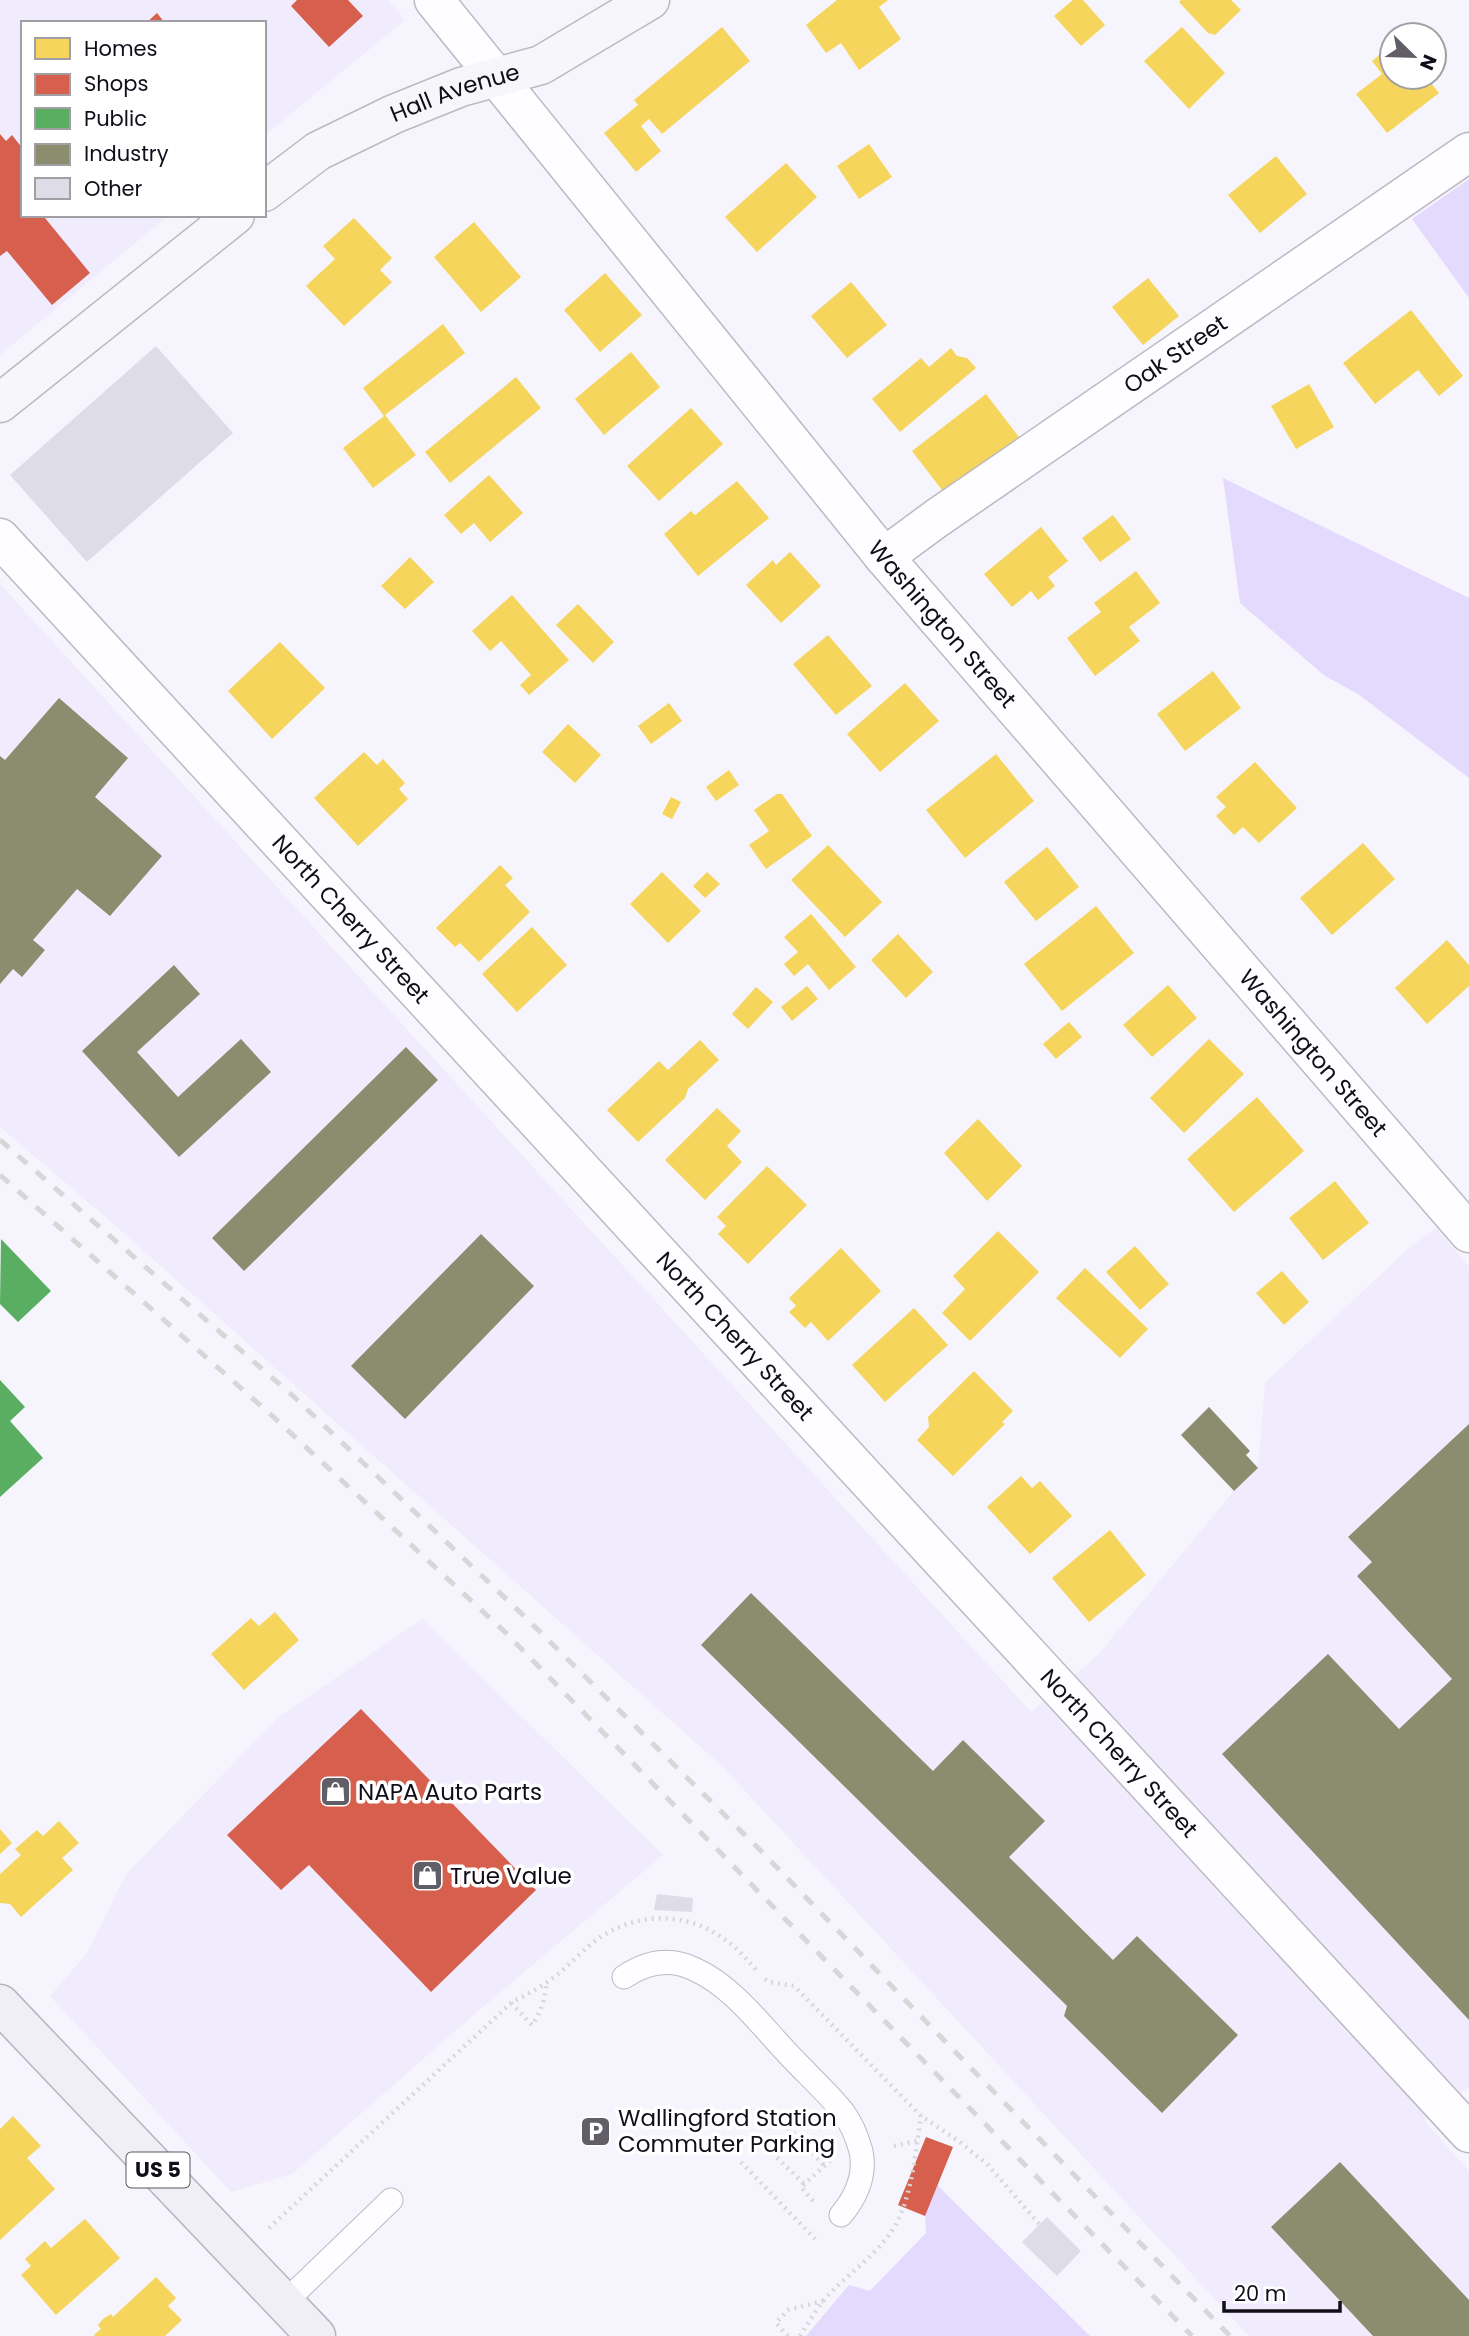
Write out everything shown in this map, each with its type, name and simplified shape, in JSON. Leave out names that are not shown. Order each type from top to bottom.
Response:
[{"type":"main road","name":"Hall Avenue","points":[[266,190],[328,146],[405,109],[461,87],[541,65],[650,0]]},
{"type":"main road","points":[[0,403],[232,217]]},
{"type":"main road","name":"US 5","points":[[0,2004],[316,2336]]},
{"type":"street","name":"Washington Street","points":[[434,0],[884,557],[1469,1234]]},
{"type":"street","name":"Oak Street","points":[[884,557],[948,510],[1469,152]]},
{"type":"street","name":"North Cherry Street","points":[[0,538],[1461,2110]]},
{"type":"lane","points":[[624,1977],[643,1965],[667,1962],[693,1968],[705,1975],[729,1993],[836,2104],[855,2133],[862,2167],[853,2198],[841,2214]]},
{"type":"lane","points":[[284,2303],[391,2200]]},
{"type":"path","points":[[270,2228],[510,2003],[546,1983],[600,1938],[641,1919],[676,1919],[702,1926],[735,1947],[769,1983],[794,1986],[921,2116],[988,2165],[1040,2224]]},
{"type":"path","points":[[510,2003],[532,2025],[537,2019],[546,1992],[546,1983]]},
{"type":"path","points":[[800,2336],[823,2301],[884,2241],[901,2215],[921,2116]]},
{"type":"path","points":[[783,2123],[825,2166]]},
{"type":"path","points":[[894,2146],[917,2141]]},
{"type":"path","points":[[762,2143],[804,2184]]},
{"type":"path","points":[[817,2205],[801,2188],[830,2160]]},
{"type":"path","points":[[741,2162],[815,2239]]},
{"type":"path","points":[[788,2336],[776,2323],[788,2310],[823,2301]]},
{"type":"shaded area","points":[[0,0],[388,0],[405,20],[266,134],[266,21],[21,21],[21,217],[167,217],[0,355]]},
{"type":"shaded area","points":[[1469,179],[1469,298],[1412,219]]},
{"type":"shaded area","points":[[1223,478],[1469,598],[1469,778],[1358,694],[1325,676],[1240,603]]},
{"type":"shaded area","points":[[0,584],[1031,1712],[1098,1655],[1234,1491],[1258,1468],[1265,1383],[1410,1247],[1436,1228],[1469,1267],[1469,2087],[1425,2121],[1469,2171],[1469,2336],[1249,2336],[723,1767],[101,1213],[0,1127]]},
{"type":"shaded area","points":[[422,1619],[663,1855],[471,2017],[292,2174],[231,2192],[50,1996],[87,1953],[126,1874],[279,1717]]},
{"type":"shaded area","points":[[937,2185],[1090,2336],[806,2336],[849,2285],[870,2291],[926,2233],[925,2216]]},
{"type":"building: Homes","points":[[837,0],[888,0],[879,7],[901,39],[859,70],[841,43],[826,53],[806,25]]},
{"type":"building: Homes","points":[[1073,0],[1083,0],[1105,25],[1081,46],[1054,16]]},
{"type":"building: Homes","points":[[1231,0],[1241,10],[1215,35],[1208,33],[1179,2]]},
{"type":"building: Homes","points":[[722,27],[750,61],[662,134],[649,119],[641,126],[661,151],[636,172],[604,133],[638,105],[634,100]]},
{"type":"building: Homes","points":[[1182,27],[1225,73],[1189,109],[1144,61]]},
{"type":"building: Homes","points":[[1378,56],[1378,69],[1372,61]]},
{"type":"building: Homes","points":[[1378,77],[1378,91],[1439,93],[1387,133],[1356,94]]},
{"type":"building: Homes","points":[[869,144],[892,177],[859,199],[837,166]]},
{"type":"building: Homes","points":[[1276,156],[1307,194],[1260,233],[1228,195]]},
{"type":"building: Homes","points":[[786,163],[817,197],[757,252],[725,217]]},
{"type":"building: Homes","points":[[354,218],[392,258],[380,270],[392,282],[344,326],[306,286],[335,259],[323,246]]},
{"type":"building: Homes","points":[[474,222],[521,277],[481,312],[434,257]]},
{"type":"building: Homes","points":[[605,273],[642,315],[600,352],[564,310]]},
{"type":"building: Homes","points":[[1148,278],[1179,316],[1143,345],[1112,307]]},
{"type":"building: Homes","points":[[851,282],[887,325],[847,358],[811,316]]},
{"type":"building: Homes","points":[[1411,310],[1463,376],[1439,396],[1418,370],[1375,404],[1343,363]]},
{"type":"building: Homes","points":[[443,324],[465,353],[385,415],[416,455],[373,488],[343,448],[384,416],[363,388]]},
{"type":"building: Homes","points":[[951,348],[957,356],[967,358],[976,368],[900,432],[872,399],[921,358],[929,367]]},
{"type":"building: Homes","points":[[631,352],[660,387],[604,435],[575,399]]},
{"type":"building: Homes","points":[[516,377],[541,408],[450,483],[425,452]]},
{"type":"building: Homes","points":[[1309,384],[1334,427],[1296,449],[1271,406]]},
{"type":"building: Homes","points":[[986,394],[1019,437],[945,494],[912,451]]},
{"type":"building: Homes","points":[[691,408],[723,444],[659,501],[627,466]]},
{"type":"building: Homes","points":[[489,475],[523,513],[490,542],[474,523],[461,534],[444,515]]},
{"type":"building: Homes","points":[[737,481],[769,518],[698,576],[664,534],[691,511],[695,515]]},
{"type":"building: Homes","points":[[1113,515],[1131,539],[1100,562],[1082,538]]},
{"type":"building: Homes","points":[[1041,527],[1068,561],[1048,577],[1055,586],[1038,600],[1031,591],[1012,607],[984,574]]},
{"type":"building: Homes","points":[[790,552],[821,586],[781,623],[746,585],[773,560],[776,565]]},
{"type":"building: Homes","points":[[410,557],[434,582],[405,609],[381,586]]},
{"type":"building: Homes","points":[[1136,571],[1160,603],[1129,627],[1140,641],[1095,676],[1067,638],[1101,612],[1094,603]]},
{"type":"building: Homes","points":[[512,595],[569,660],[529,695],[520,685],[531,675],[501,641],[490,651],[472,631]]},
{"type":"building: Homes","points":[[578,604],[614,642],[593,663],[556,625]]},
{"type":"building: Homes","points":[[828,635],[872,686],[836,715],[793,664]]},
{"type":"building: Homes","points":[[280,642],[325,688],[272,739],[228,691]]},
{"type":"building: Homes","points":[[1213,671],[1241,708],[1185,751],[1157,714]]},
{"type":"building: Homes","points":[[905,683],[939,721],[880,772],[847,734]]},
{"type":"building: Homes","points":[[669,703],[682,721],[651,744],[638,726]]},
{"type":"building: Homes","points":[[568,724],[601,755],[575,783],[542,752]]},
{"type":"building: Homes","points":[[364,752],[377,765],[383,759],[405,783],[399,789],[408,799],[358,846],[314,798]]},
{"type":"building: Homes","points":[[996,754],[1034,801],[965,858],[926,810]]},
{"type":"building: Homes","points":[[1255,762],[1297,808],[1259,843],[1243,827],[1234,835],[1216,816],[1226,807],[1216,797]]},
{"type":"building: Homes","points":[[729,770],[739,785],[716,801],[706,787]]},
{"type":"building: Homes","points":[[777,794],[782,794],[812,836],[766,869],[749,845],[769,831],[754,810]]},
{"type":"building: Homes","points":[[671,797],[681,802],[672,819],[662,814]]},
{"type":"building: Homes","points":[[1363,843],[1395,879],[1332,935],[1300,898]]},
{"type":"building: Homes","points":[[828,845],[882,902],[845,937],[791,880]]},
{"type":"building: Homes","points":[[1047,847],[1079,887],[1036,921],[1004,882]]},
{"type":"building: Homes","points":[[500,865],[513,878],[505,885],[530,912],[479,962],[460,943],[455,947],[436,928]]},
{"type":"building: Homes","points":[[662,872],[701,911],[668,943],[630,904]]},
{"type":"building: Homes","points":[[707,872],[720,884],[705,898],[693,886]]},
{"type":"building: Homes","points":[[1096,906],[1134,953],[1062,1011],[1024,964]]},
{"type":"building: Homes","points":[[811,914],[856,967],[829,990],[808,964],[794,976],[784,964],[798,952],[784,937]]},
{"type":"building: Homes","points":[[532,927],[567,965],[517,1012],[482,974]]},
{"type":"building: Homes","points":[[898,934],[933,972],[906,998],[871,960]]},
{"type":"building: Homes","points":[[1447,940],[1469,965],[1469,986],[1427,1024],[1395,988]]},
{"type":"building: Homes","points":[[1168,985],[1197,1018],[1152,1057],[1123,1025]]},
{"type":"building: Homes","points":[[807,986],[818,999],[792,1021],[781,1007]]},
{"type":"building: Homes","points":[[756,987],[773,1002],[748,1029],[732,1014]]},
{"type":"building: Homes","points":[[1069,1022],[1082,1037],[1056,1059],[1043,1044]]},
{"type":"building: Homes","points":[[1209,1039],[1244,1074],[1184,1133],[1150,1098]]},
{"type":"building: Homes","points":[[700,1040],[719,1060],[688,1089],[685,1098],[638,1142],[607,1110],[659,1061],[668,1070]]},
{"type":"building: Homes","points":[[1257,1097],[1304,1151],[1234,1212],[1187,1159]]},
{"type":"building: Homes","points":[[717,1108],[741,1131],[727,1146],[742,1162],[705,1200],[665,1160]]},
{"type":"building: Homes","points":[[978,1119],[1022,1166],[987,1201],[944,1153]]},
{"type":"building: Homes","points":[[767,1166],[807,1205],[748,1264],[718,1234],[726,1226],[717,1217]]},
{"type":"building: Homes","points":[[1335,1181],[1369,1223],[1323,1260],[1289,1218]]},
{"type":"building: Homes","points":[[998,1231],[1039,1272],[970,1341],[942,1313],[965,1289],[953,1276]]},
{"type":"building: Homes","points":[[1135,1246],[1169,1284],[1140,1310],[1106,1272]]},
{"type":"building: Homes","points":[[841,1248],[881,1291],[828,1341],[811,1322],[805,1328],[789,1312],[796,1306],[789,1298]]},
{"type":"building: Homes","points":[[1085,1268],[1148,1329],[1120,1358],[1056,1298]]},
{"type":"building: Homes","points":[[1282,1271],[1309,1302],[1284,1325],[1256,1293]]},
{"type":"building: Homes","points":[[914,1308],[948,1345],[885,1402],[852,1365]]},
{"type":"building: Homes","points":[[974,1371],[1013,1411],[1002,1422],[1005,1424],[953,1476],[917,1440],[929,1427],[928,1417]]},
{"type":"building: Homes","points":[[1021,1476],[1032,1488],[1040,1481],[1072,1516],[1030,1554],[987,1507]]},
{"type":"building: Homes","points":[[1110,1530],[1146,1575],[1089,1622],[1052,1578]]},
{"type":"building: Homes","points":[[275,1612],[299,1640],[244,1690],[211,1654],[251,1618],[259,1626]]},
{"type":"building: Homes","points":[[59,1821],[79,1843],[62,1858],[73,1870],[21,1917],[10,1904],[0,1903],[0,1874],[21,1855],[15,1849],[37,1830],[43,1836]]},
{"type":"building: Homes","points":[[0,1829],[12,1843],[0,1854]]},
{"type":"building: Homes","points":[[13,2116],[41,2146],[27,2158],[55,2189],[0,2240],[0,2129]]},
{"type":"building: Homes","points":[[85,2219],[120,2258],[56,2315],[21,2275],[31,2266],[25,2259],[45,2241],[51,2248]]},
{"type":"building: Homes","points":[[156,2277],[176,2298],[168,2306],[182,2320],[165,2336],[94,2335],[101,2329],[98,2325],[103,2319],[111,2314],[113,2317]]},
{"type":"building: Shops","points":[[297,0],[348,0],[363,16],[329,47],[291,6]]},
{"type":"building: Shops","points":[[157,13],[163,21],[148,21]]},
{"type":"building: Shops","points":[[0,134],[6,141],[12,135],[21,146],[21,217],[46,217],[90,273],[52,305],[7,251],[0,256]]},
{"type":"building: Shops","points":[[361,1709],[536,1890],[431,1992],[309,1865],[281,1890],[227,1835]]},
{"type":"building: Shops","points":[[926,2137],[953,2147],[925,2216],[898,2205]]},
{"type":"building: Public","points":[[1,1239],[51,1291],[18,1322],[0,1304]]},
{"type":"building: Public","points":[[0,1380],[25,1407],[10,1421],[43,1458],[0,1497]]},
{"type":"building: Industry","points":[[59,698],[128,758],[95,797],[162,856],[110,916],[77,889],[33,940],[45,950],[22,977],[13,969],[0,984],[0,756],[5,760]]},
{"type":"building: Industry","points":[[174,965],[200,994],[137,1052],[178,1097],[241,1039],[271,1072],[179,1157],[82,1051]]},
{"type":"building: Industry","points":[[406,1047],[438,1080],[244,1271],[212,1238]]},
{"type":"building: Industry","points":[[481,1234],[534,1286],[405,1419],[351,1366]]},
{"type":"building: Industry","points":[[1209,1407],[1250,1451],[1246,1455],[1258,1468],[1234,1491],[1181,1435]]},
{"type":"building: Industry","points":[[1469,1424],[1469,2020],[1222,1754],[1328,1654],[1399,1729],[1452,1679],[1357,1576],[1372,1562],[1348,1537]]},
{"type":"building: Industry","points":[[751,1593],[933,1771],[963,1740],[1045,1821],[1009,1857],[1113,1960],[1137,1936],[1238,2035],[1162,2113],[1064,2016],[1067,2006],[701,1645]]},
{"type":"building: Industry","points":[[1340,2162],[1469,2300],[1469,2336],[1373,2336],[1271,2227]]},
{"type":"building: Other","points":[[156,346],[233,433],[87,562],[10,475]]},
{"type":"building: Other","points":[[657,1894],[693,1898],[692,1912],[654,1910]]},
{"type":"building: Other","points":[[1047,2217],[1081,2251],[1057,2276],[1022,2242]]},
{"type":"railway","points":[[0,1140],[292,1395],[523,1615],[763,1853],[1230,2336]]},
{"type":"railway","points":[[0,1175],[268,1412],[506,1633],[1192,2336]]},
{"type":"place","name":"NAPA Auto Parts","points":[[335,1792]]},
{"type":"place","name":"True Value","points":[[427,1876]]},
{"type":"place","name":"Wallingford Station Commuter Parking","points":[[595,2131]]}]
